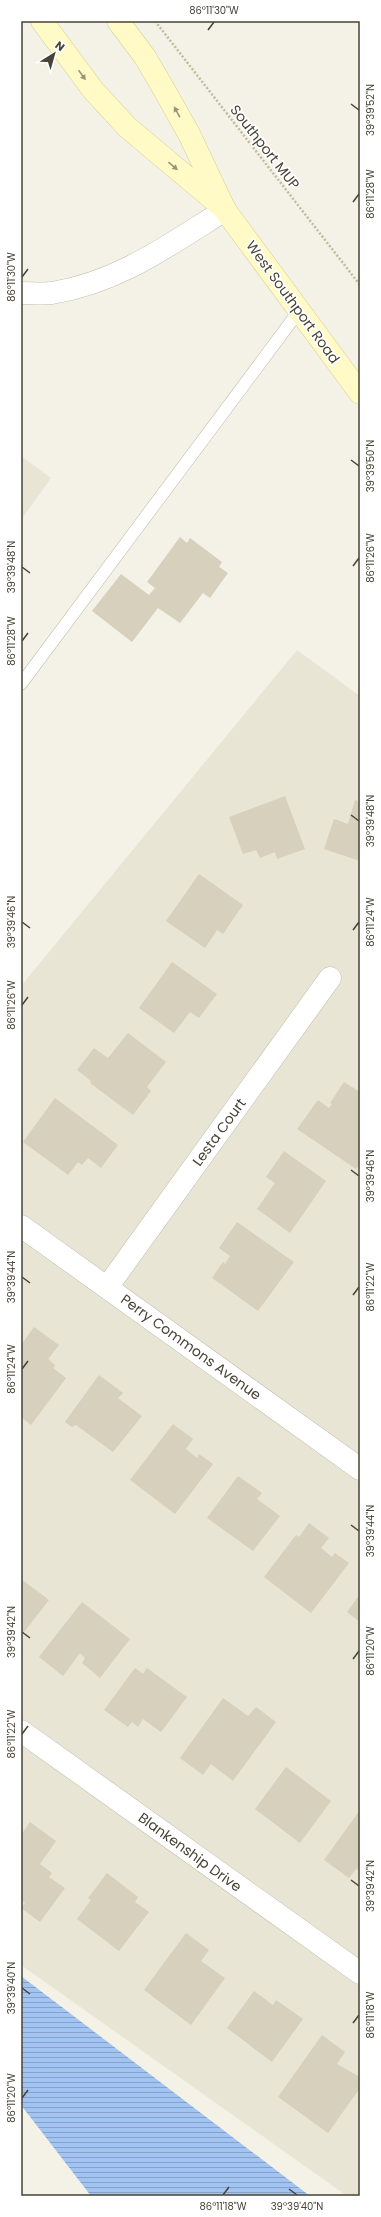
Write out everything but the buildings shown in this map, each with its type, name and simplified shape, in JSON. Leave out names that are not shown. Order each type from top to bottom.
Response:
[{"type":"main road","name":"West Southport Road","points":[[42,21],[93,90],[127,127],[225,210]]},
{"type":"main road","name":"West Southport Road","points":[[118,21],[145,57],[189,134],[225,210],[360,393]]},
{"type":"street","points":[[21,293],[50,293],[93,284],[128,270],[225,210]]},
{"type":"street","name":"Lesta Court","points":[[108,1286],[330,978]]},
{"type":"street","name":"Perry Commons Avenue","points":[[21,1226],[108,1286],[360,1469]]},
{"type":"street","name":"Blankenship Drive","points":[[21,1731],[360,1973]]},
{"type":"lane","points":[[21,684],[300,311]]},
{"type":"path","name":"Southport MUP","points":[[155,21],[360,285]]},
{"type":"shaded area","points":[[21,456],[51,478],[21,520]]},
{"type":"shaded area","points":[[297,650],[360,696],[360,2196],[347,2196],[21,1965],[21,986]]},
{"type":"water","points":[[21,1976],[310,2196],[91,2196],[21,2105]]}]
